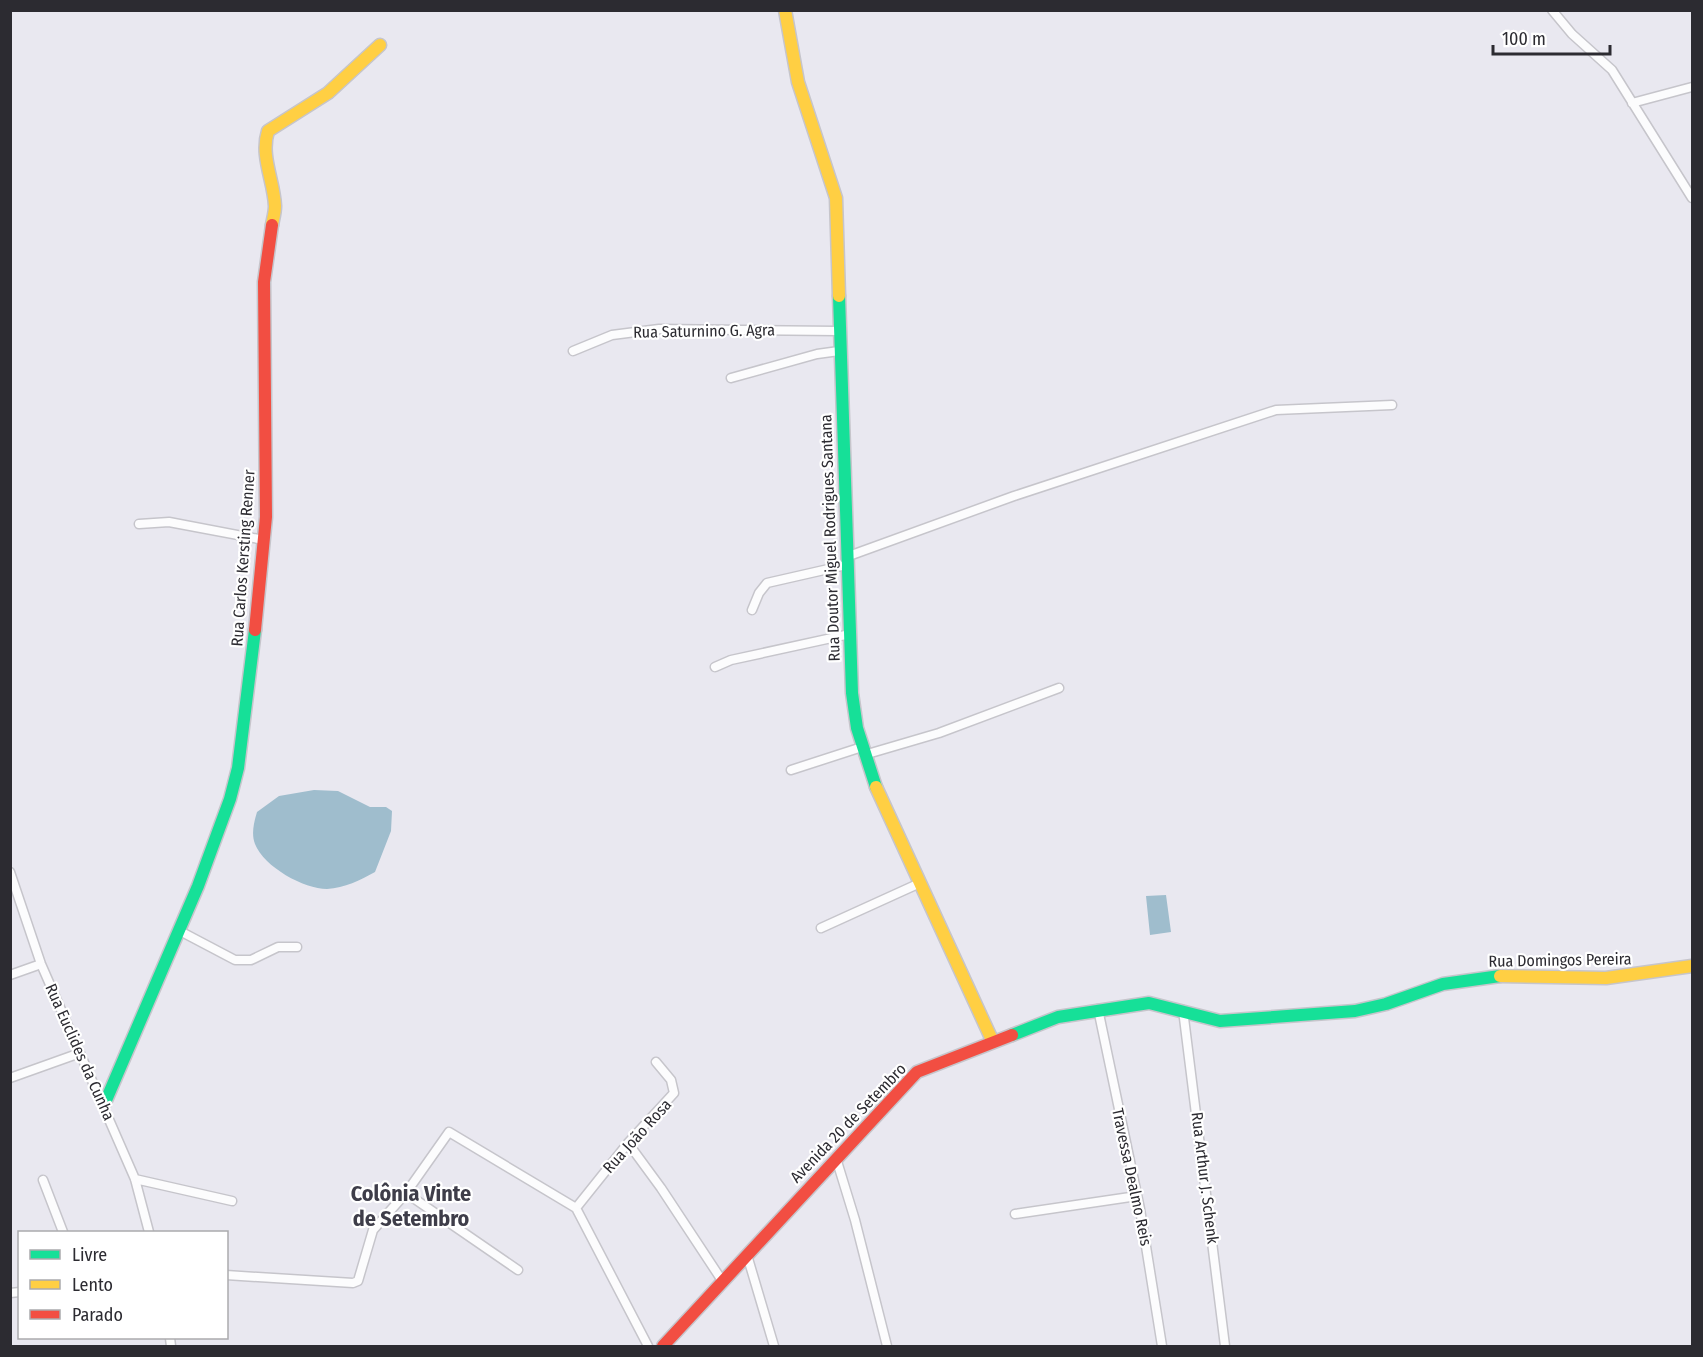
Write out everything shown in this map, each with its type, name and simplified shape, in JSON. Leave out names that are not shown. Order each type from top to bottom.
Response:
[{"type":"street","name":"Rua Doutor Miguel Rodrigues Santana","points":[[785,10],[798,82],[836,198],[838,330],[852,693],[863,751],[993,1042]]},
{"type":"street","points":[[1552,10],[1572,34],[1612,70],[1692,198]]},
{"type":"street","name":"Rua Carlos Kersting Renner","points":[[104,1105],[214,846],[238,768],[264,540],[267,362],[264,282],[275,207],[267,168],[265,140],[268,131],[328,93],[380,45]]},
{"type":"street","points":[[1632,103],[1692,87]]},
{"type":"street","name":"Rua Saturnino G. Agra","points":[[573,351],[612,335],[659,328],[838,330]]},
{"type":"street","points":[[730,378],[817,354],[839,351]]},
{"type":"street","points":[[752,610],[759,593],[767,583],[846,561],[1014,496],[1276,410],[1392,405]]},
{"type":"street","points":[[139,524],[169,522],[264,540]]},
{"type":"street","points":[[715,667],[731,660],[850,634]]},
{"type":"street","points":[[792,770],[939,733],[1059,688]]},
{"type":"street","name":"Rua Euclides da Cunha","points":[[10,872],[41,964],[135,1179],[148,1231]]},
{"type":"street","points":[[821,928],[920,883]]},
{"type":"street","points":[[178,930],[234,960],[243,961],[278,947],[297,947]]},
{"type":"street","points":[[10,975],[41,964]]},
{"type":"street","name":"Rua Domingos Pereira","points":[[1183,1010],[1202,1018],[1220,1021],[1335,1014],[1368,1008],[1443,984],[1482,978],[1507,975],[1606,978],[1692,966]]},
{"type":"street","name":"Avenida 20 de Setembro","points":[[663,1347],[917,1072],[1058,1017],[1098,1009],[1149,1003],[1183,1010]]},
{"type":"street","name":"Travessa Dealmo Reis","points":[[1098,1009],[1137,1196],[1162,1347]]},
{"type":"street","name":"Rua Arthur J. Schenk","points":[[1183,1010],[1225,1347]]},
{"type":"street","points":[[10,1078],[80,1053]]},
{"type":"street","name":"Rua João Rosa","points":[[576,1208],[628,1143],[674,1093],[671,1080],[656,1062]]},
{"type":"street","points":[[228,1275],[349,1283],[361,1279],[365,1251],[373,1230],[406,1193],[446,1134],[453,1133],[576,1208],[648,1347]]},
{"type":"street","points":[[628,1143],[661,1188],[723,1282]]},
{"type":"street","points":[[836,1158],[855,1220],[887,1347]]},
{"type":"street","points":[[135,1179],[232,1201]]},
{"type":"street","points":[[43,1180],[62,1231]]},
{"type":"street","points":[[406,1193],[518,1270]]},
{"type":"street","points":[[1015,1214],[1137,1196]]},
{"type":"street","points":[[747,1255],[774,1347]]},
{"type":"water","points":[[314,790],[338,791],[370,807],[386,807],[392,811],[391,831],[375,872],[340,887],[318,888],[286,875],[260,853],[253,836],[257,812],[279,796]]},
{"type":"water","points":[[1166,895],[1171,932],[1150,935],[1146,896]]},
{"type":"traffic: fast","points":[[839,296],[852,693],[857,728],[876,787]]},
{"type":"traffic: fast","points":[[104,1105],[198,886],[230,799],[238,768],[255,630]]},
{"type":"traffic: fast","points":[[1012,1035],[1058,1017],[1149,1003],[1220,1021],[1355,1011],[1386,1004],[1443,984],[1500,976]]},
{"type":"traffic: slow","points":[[785,10],[798,82],[836,198],[839,296]]},
{"type":"traffic: slow","points":[[272,225],[275,206],[266,159],[268,131],[328,93],[380,45]]},
{"type":"traffic: slow","points":[[876,787],[993,1042]]},
{"type":"traffic: slow","points":[[1500,976],[1606,978],[1692,966]]},
{"type":"traffic: jam","points":[[255,630],[266,517],[264,282],[272,225]]},
{"type":"traffic: jam","points":[[663,1346],[917,1072],[1012,1035]]},
{"type":"district","name":"Colônia Vinte de Setembro","points":[[411,1206]]}]
